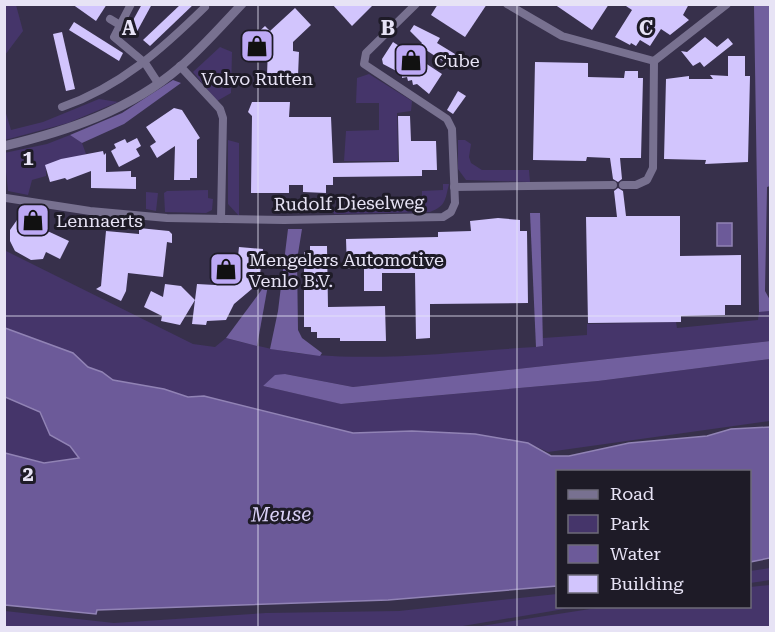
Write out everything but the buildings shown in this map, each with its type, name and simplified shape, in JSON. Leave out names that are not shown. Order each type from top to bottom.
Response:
[{"type":"street","points":[[131,4],[114,37],[146,63],[158,83]]},
{"type":"street","points":[[4,146],[49,135],[120,107],[180,66],[242,4]]},
{"type":"street","name":"Rudolf Dieselweg","points":[[6,198],[90,211],[167,218],[284,220],[443,217],[450,212],[455,203],[453,136],[447,120],[364,64],[366,53],[416,4]]},
{"type":"street","points":[[507,4],[562,36],[654,61]]},
{"type":"street","points":[[654,61],[727,4]]},
{"type":"street","points":[[62,107],[121,80],[146,63],[204,7]]},
{"type":"street","points":[[110,19],[120,25]]},
{"type":"street","points":[[622,185],[636,185],[647,180],[653,168],[654,61]]},
{"type":"street","points":[[180,66],[220,109],[223,118],[221,219]]},
{"type":"street","points":[[454,187],[613,185]]},
{"type":"green space","points":[[5,4],[16,5],[23,31],[5,55]]},
{"type":"green space","points":[[220,47],[232,52],[231,93],[217,101],[193,72]]},
{"type":"green space","points":[[369,74],[412,101],[411,111],[397,113],[398,161],[344,161],[346,131],[379,130],[379,103],[356,103],[357,78]]},
{"type":"green space","points":[[99,99],[118,102],[68,123],[5,140],[5,110],[11,130],[43,122]]},
{"type":"green space","points":[[70,135],[82,143],[86,154],[46,165],[46,176],[32,180],[28,195],[8,191],[4,153],[47,144]]},
{"type":"green space","points":[[228,140],[239,143],[239,216],[228,204]]},
{"type":"green space","points":[[458,140],[465,140],[471,144],[469,157],[471,163],[482,170],[529,170],[530,182],[466,180],[458,169]]},
{"type":"green space","points":[[443,184],[449,184],[444,202],[430,212],[334,214],[333,211],[422,209],[422,191],[443,190]]},
{"type":"green space","points":[[208,190],[208,198],[213,199],[212,210],[206,213],[165,212],[164,193],[167,191]]},
{"type":"green space","points":[[146,192],[158,193],[156,211],[146,209]]},
{"type":"green space","points":[[4,250],[193,344],[215,347],[226,338],[271,349],[316,355],[370,357],[426,355],[543,346],[543,338],[587,335],[587,324],[676,322],[677,328],[758,320],[759,312],[770,311],[770,341],[353,387],[285,374],[263,386],[342,404],[598,381],[770,359],[770,421],[548,452],[528,443],[475,434],[412,431],[353,433],[204,396],[188,397],[164,389],[113,380],[102,372],[88,367],[73,353],[5,328]]},
{"type":"green space","points":[[4,397],[40,412],[50,435],[70,446],[80,458],[44,463],[5,453]]},
{"type":"green space","points":[[770,568],[770,580],[751,583],[751,571]]},
{"type":"green space","points":[[770,585],[770,627],[475,627],[597,608],[751,608],[751,587]]},
{"type":"green space","points":[[556,594],[556,608],[570,608],[451,628],[5,627],[5,611],[114,623],[266,613],[399,611]]},
{"type":"shaded area","points":[[754,5],[770,5],[770,186],[767,187],[765,291],[770,300],[770,311],[759,312]]},
{"type":"shaded area","points":[[173,80],[181,83],[124,124],[82,143],[70,135],[122,113]]},
{"type":"shaded area","points":[[530,213],[540,213],[543,346],[536,347]]},
{"type":"shaded area","points":[[288,229],[302,229],[297,260],[298,330],[302,338],[322,353],[320,356],[270,349],[278,311]]},
{"type":"shaded area","points":[[268,285],[257,346],[226,338],[263,288]]},
{"type":"shaded area","points":[[770,341],[770,359],[598,381],[341,404],[263,386],[275,375],[285,374],[353,387]]},
{"type":"water","points":[[717,223],[732,223],[732,246],[717,246]]},
{"type":"water","name":"Meuse","points":[[5,328],[73,353],[88,367],[102,372],[113,380],[164,389],[188,397],[204,396],[353,433],[412,431],[475,434],[528,443],[551,456],[569,456],[629,443],[707,436],[731,429],[770,427],[770,558],[751,562],[751,470],[556,470],[556,586],[388,600],[97,610],[96,614],[5,605],[5,453],[44,463],[79,458],[70,446],[50,435],[40,412],[5,397]]},
{"type":"place","name":"Volvo Rutten","points":[[257,46]]},
{"type":"place","name":"Cube","points":[[411,60]]},
{"type":"place","name":"Lennaerts","points":[[33,220]]},
{"type":"place","name":"Mengelers Automotive Venlo B.V.","points":[[226,269]]}]
